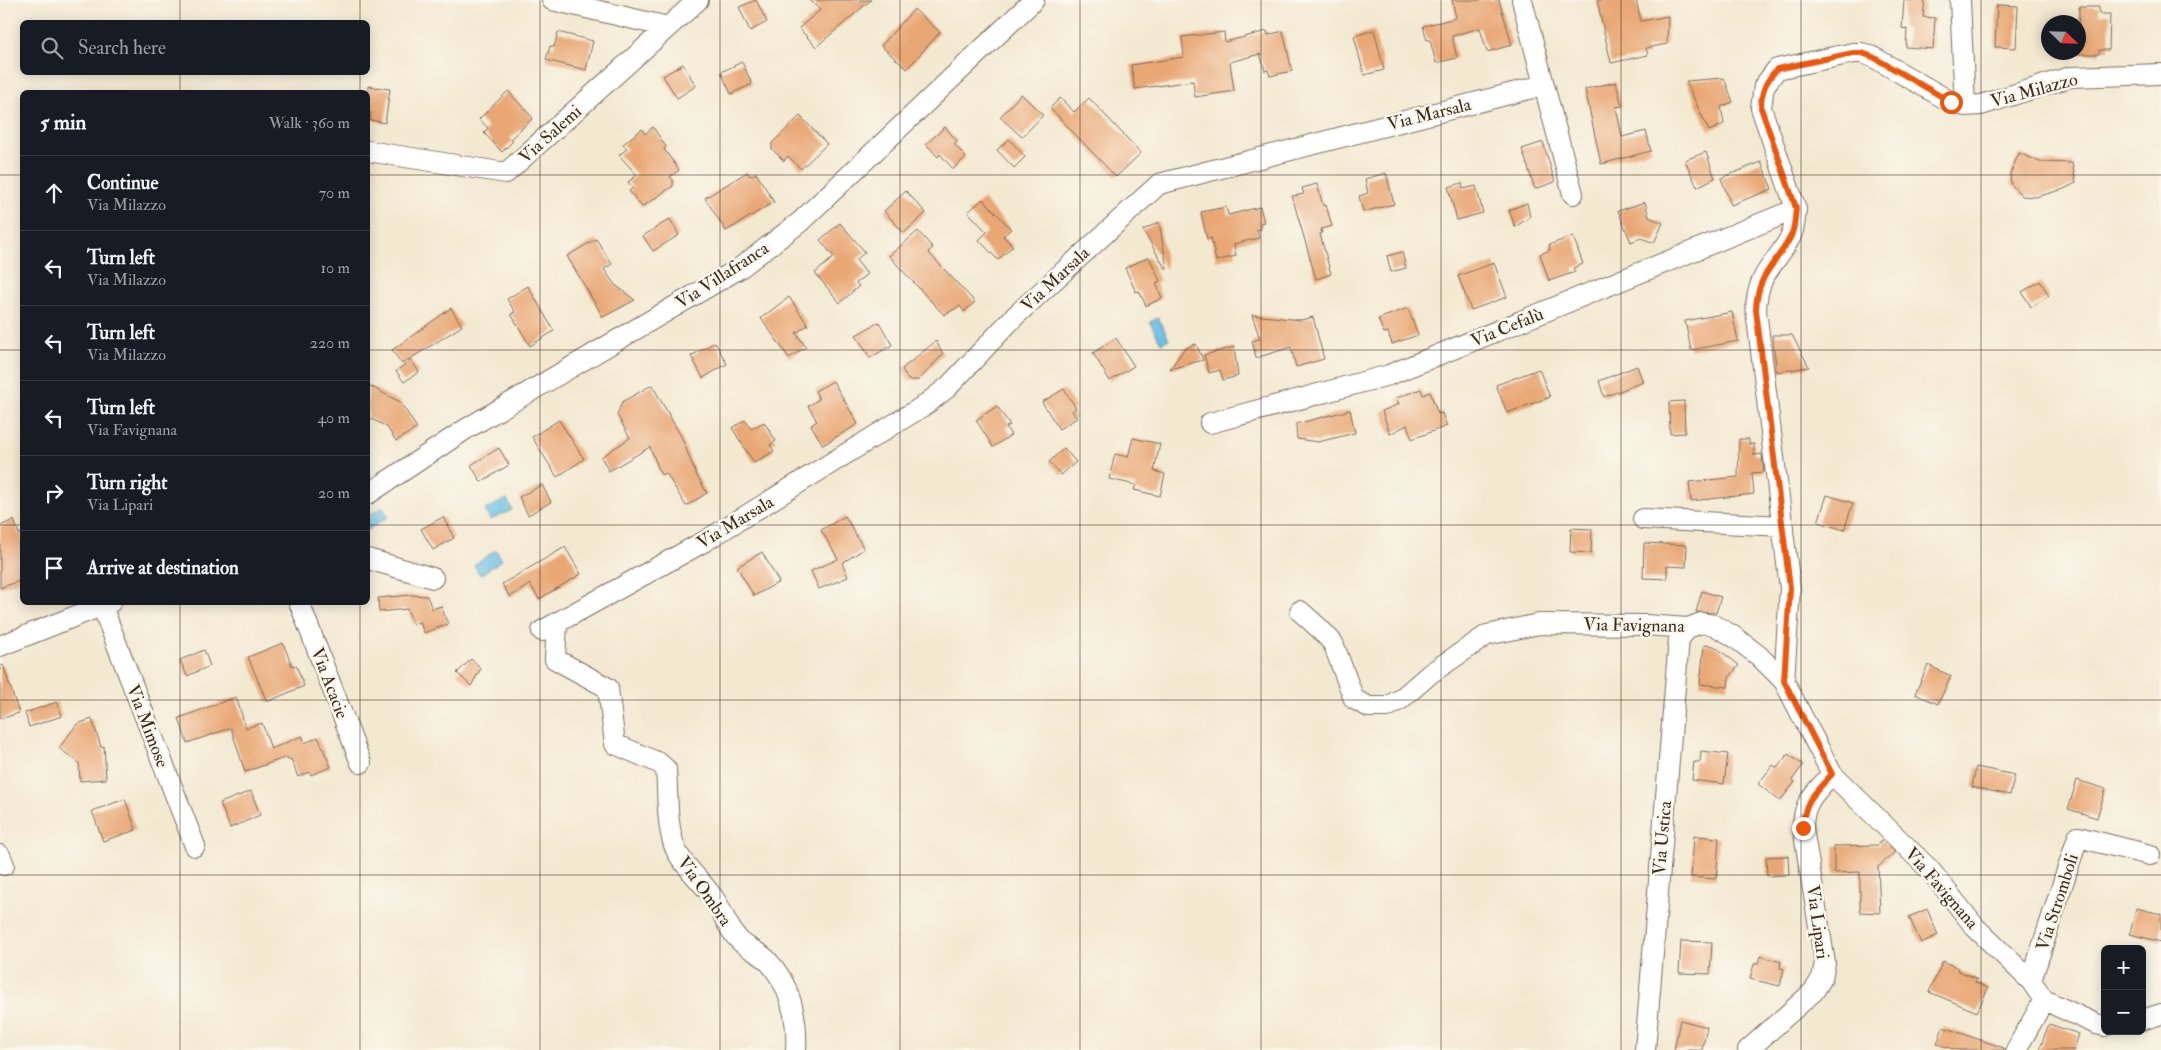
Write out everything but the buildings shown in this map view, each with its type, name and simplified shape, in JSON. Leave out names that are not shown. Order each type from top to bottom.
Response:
[{"type":"street","points":[[552,0],[668,27]]},
{"type":"street","name":"Via Salemi","points":[[370,151],[506,174],[698,0]]},
{"type":"street","name":"Via Villafranca","points":[[370,493],[466,429],[740,268],[800,222],[1034,0]]},
{"type":"street","points":[[1522,0],[1573,194]]},
{"type":"street","points":[[1784,681],[1790,588],[1756,310],[1756,294],[1762,278],[1790,236],[1794,225],[1796,208],[1761,108],[1764,86],[1777,69],[1853,53],[1862,53],[1873,57],[1951,102],[1965,106],[1960,0]]},
{"type":"street","name":"Via Milazzo","points":[[1965,106],[1981,104],[2070,78],[2161,74]]},
{"type":"street","name":"Via Marsala","points":[[550,627],[705,541],[925,405],[948,387],[1014,317],[1159,184],[1544,85]]},
{"type":"street","name":"Via Cefalù","points":[[1210,423],[1389,375],[1796,208]]},
{"type":"street","points":[[1643,519],[1783,526]]},
{"type":"street","points":[[370,560],[433,578]]},
{"type":"street","points":[[0,646],[103,605]]},
{"type":"street","name":"Via Mimose","points":[[106,605],[194,846]]},
{"type":"street","name":"Via Acacie","points":[[300,605],[361,763]]},
{"type":"street","name":"Via Favignana","points":[[1300,611],[1333,644],[1354,699],[1369,708],[1387,706],[1401,700],[1431,673],[1487,635],[1539,624],[1646,625],[1688,628],[1701,623],[1714,625],[1733,636],[1759,656],[1784,681],[1832,774],[1930,870],[1974,927],[2032,981],[2044,1000]]},
{"type":"street","name":"Via Ombra","points":[[550,627],[555,659],[608,688],[615,744],[659,763],[666,769],[671,831],[676,850],[688,870],[715,900],[727,925],[741,942],[765,958],[777,974],[790,998],[795,1013],[796,1050]]},
{"type":"street","name":"Via Ustica","points":[[1644,1050],[1679,640],[1688,628]]},
{"type":"street","name":"Via Lipari","points":[[1748,1050],[1814,990],[1822,978],[1825,963],[1803,828],[1803,813],[1809,800],[1832,774]]},
{"type":"street","name":"Via Stromboli","points":[[2032,981],[2078,837],[2150,855]]},
{"type":"street","points":[[2016,1050],[2044,1000],[2101,1025]]},
{"type":"street","points":[[2146,1019],[2161,1014]]},
{"type":"water","points":[[1158,318],[1169,339],[1161,343],[1150,322]]},
{"type":"water","points":[[507,499],[512,510],[490,520],[485,510]]},
{"type":"water","points":[[383,507],[388,517],[370,529],[370,515]]},
{"type":"water","points":[[496,550],[502,560],[480,575],[474,565]]},
{"type":"route","points":[[1803,828],[1803,813],[1809,800],[1832,774],[1784,681],[1790,588],[1776,460],[1756,310],[1756,294],[1762,278],[1790,236],[1794,225],[1796,208],[1761,108],[1761,97],[1764,86],[1777,69],[1853,53],[1862,53],[1873,57],[1951,102]]}]
